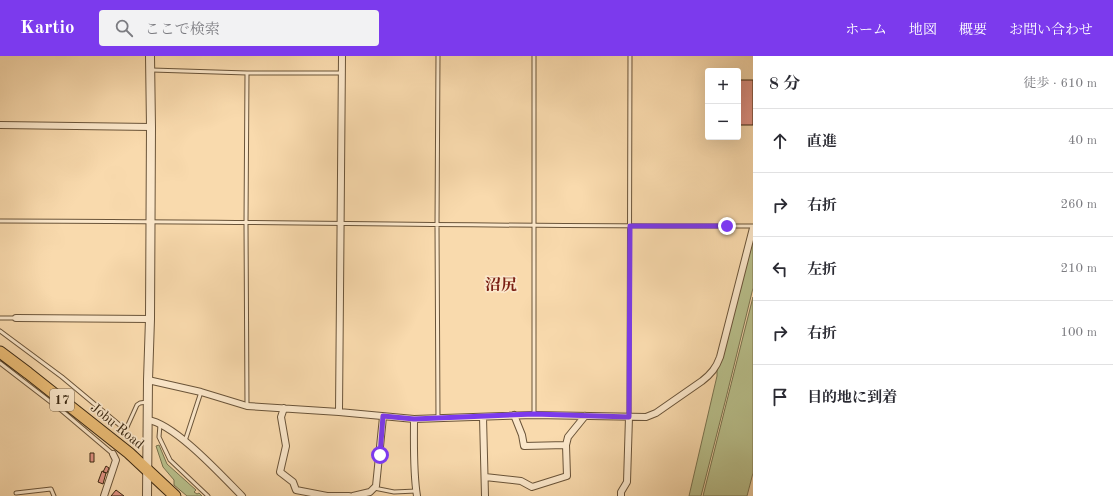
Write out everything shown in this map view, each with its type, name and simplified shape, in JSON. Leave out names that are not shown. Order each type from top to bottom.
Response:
[{"type":"highway","name":"Jobu Road","points":[[0,352],[128,454],[175,496]]},
{"type":"street","points":[[147,496],[150,319],[150,56]]},
{"type":"street","points":[[339,412],[342,56]]},
{"type":"street","points":[[0,125],[151,127]]},
{"type":"street","points":[[148,380],[200,392],[247,406],[414,419],[534,414],[646,417],[656,413],[702,381],[714,370],[720,357],[753,227]]},
{"type":"street","points":[[16,318],[150,319]]},
{"type":"street","points":[[284,408],[282,416],[286,446],[280,472],[293,482],[296,490],[328,496],[349,496]]},
{"type":"street","points":[[514,415],[522,435],[524,446],[566,445]]},
{"type":"street","points":[[353,496],[370,492],[376,486],[383,416]]},
{"type":"street","points":[[485,477],[521,480],[532,487],[566,476],[566,445],[568,437],[585,416]]},
{"type":"street","points":[[483,417],[485,496]]},
{"type":"street","points":[[621,496],[621,492],[627,482],[629,417]]},
{"type":"street","points":[[414,419],[414,450],[417,494]]},
{"type":"street","points":[[148,420],[160,424],[185,441],[242,496]]},
{"type":"street","points":[[104,496],[116,460],[113,454]]},
{"type":"lane","points":[[438,56],[438,418]]},
{"type":"lane","points":[[534,56],[534,414]]},
{"type":"lane","points":[[629,417],[630,56]]},
{"type":"lane","points":[[150,70],[247,73],[343,73]]},
{"type":"lane","points":[[247,73],[247,406]]},
{"type":"lane","points":[[0,221],[753,227]]},
{"type":"lane","points":[[0,318],[16,318]]},
{"type":"lane","points":[[0,332],[62,378],[122,427],[127,427],[137,405],[148,402]]},
{"type":"lane","points":[[0,363],[61,410],[113,454]]},
{"type":"lane","points":[[185,441],[200,392]]},
{"type":"lane","points":[[160,424],[159,437],[170,460],[208,496]]},
{"type":"lane","points":[[374,488],[417,494]]},
{"type":"lane","points":[[16,493],[51,489],[54,496]]},
{"type":"green space","points":[[753,237],[753,288],[726,398],[701,496],[689,496],[717,376],[717,370]]},
{"type":"green space","points":[[753,297],[753,473],[747,496],[703,496]]},
{"type":"green space","points":[[159,445],[167,464],[196,490],[194,492],[197,494],[199,493],[202,496],[187,496],[174,485],[174,480],[163,467],[156,446]]},
{"type":"building","points":[[741,80],[753,80],[753,125],[741,125]]},
{"type":"building","points":[[90,453],[94,453],[94,462],[90,462]]},
{"type":"building","points":[[106,466],[109,468],[107,473],[103,472]]},
{"type":"building","points":[[102,471],[106,473],[103,484],[98,482]]},
{"type":"building","points":[[116,490],[124,496],[111,496]]},
{"type":"district","name":"沼尻","points":[[501,286]]},
{"type":"route","points":[[380,455],[383,416],[414,419],[534,414],[629,417],[630,226],[727,226]]}]
